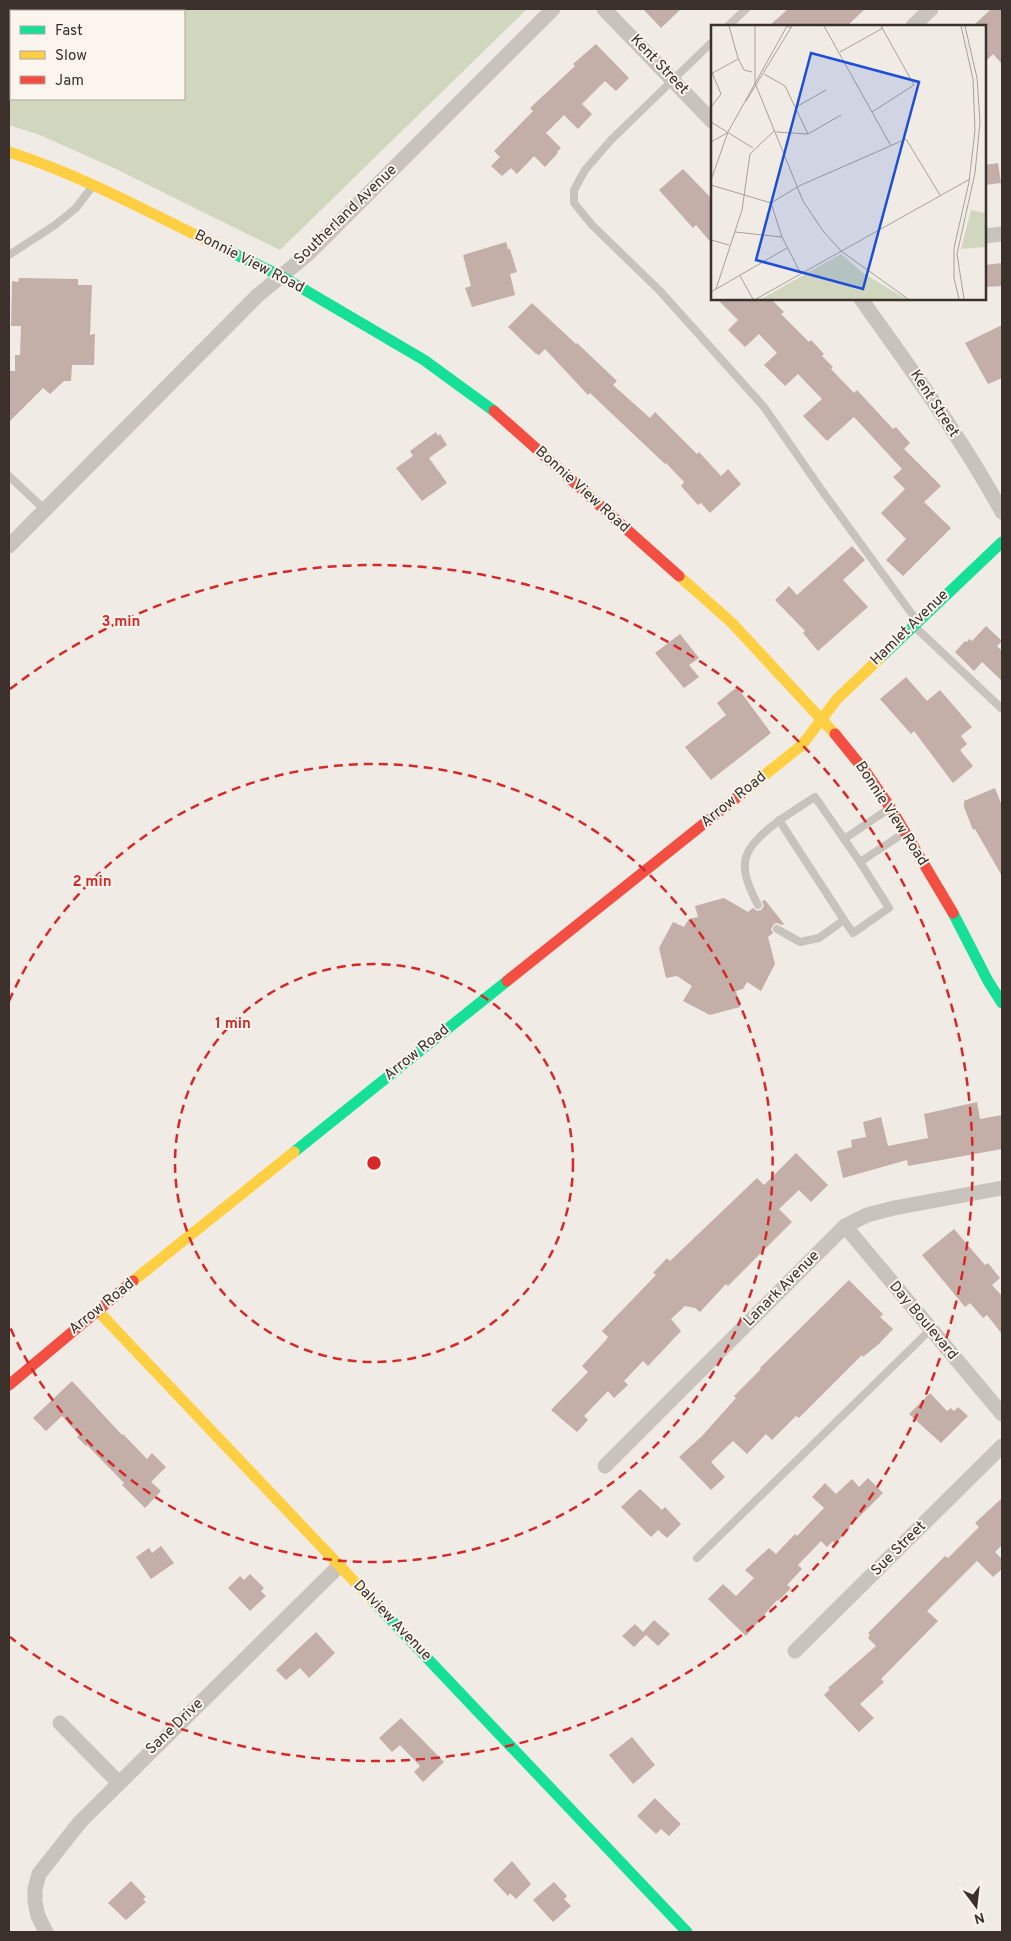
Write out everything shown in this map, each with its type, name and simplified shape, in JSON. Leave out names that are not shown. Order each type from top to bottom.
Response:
[{"type":"street","name":"Southerland Avenue","points":[[9,546],[257,296],[314,247],[553,9]]},
{"type":"street","name":"Kent Street","points":[[604,9],[674,79],[711,120]]},
{"type":"street","points":[[914,25],[931,9]]},
{"type":"street","name":"Bonnie View Road","points":[[9,152],[40,162],[93,185],[281,276],[424,360],[492,409],[732,623],[821,718],[865,771],[906,831],[1002,1003]]},
{"type":"street","points":[[986,236],[1002,234]]},
{"type":"street","name":"Kent Street","points":[[862,300],[919,380],[991,491],[1002,512]]},
{"type":"street","name":"Hamlet Avenue","points":[[821,718],[837,699],[915,623],[1002,542]]},
{"type":"street","name":"Arrow Road","points":[[9,1385],[97,1310],[802,745],[821,718]]},
{"type":"street","name":"Lanark Avenue","points":[[605,1466],[845,1226],[867,1215],[894,1208],[1002,1188]]},
{"type":"street","name":"Day Boulevard","points":[[845,1226],[1002,1414]]},
{"type":"street","name":"Dalview Avenue","points":[[97,1310],[687,1932]]},
{"type":"street","name":"Sue Street","points":[[795,1651],[1002,1446]]},
{"type":"street","name":"Sane Drive","points":[[46,1932],[38,1916],[35,1902],[35,1889],[39,1874],[80,1822],[118,1782],[339,1566]]},
{"type":"street","points":[[60,1723],[118,1782]]},
{"type":"lane","points":[[729,25],[746,9]]},
{"type":"lane","points":[[711,43],[612,140],[585,170],[574,190],[574,203],[592,225],[660,291],[764,406],[915,623],[1001,708]]},
{"type":"lane","points":[[9,255],[55,225],[76,208],[93,185]]},
{"type":"lane","points":[[9,476],[45,510]]},
{"type":"lane","points":[[758,904],[750,890],[744,864],[750,847],[779,820],[815,797],[889,908],[853,933],[779,820]]},
{"type":"lane","points":[[844,839],[890,807]]},
{"type":"lane","points":[[860,862],[906,831]]},
{"type":"lane","points":[[777,929],[800,942],[819,938],[844,920]]},
{"type":"lane","points":[[697,1558],[930,1330]]},
{"type":"green space","points":[[9,9],[527,9],[280,250],[116,169],[40,135],[9,125]]},
{"type":"building","points":[[643,9],[681,9],[661,28]]},
{"type":"building","points":[[788,9],[865,9],[848,25],[770,25]]},
{"type":"building","points":[[991,9],[1002,9],[1002,64],[993,54],[986,61],[986,25],[974,25]]},
{"type":"building","points":[[596,44],[629,78],[616,91],[605,81],[582,104],[592,114],[578,129],[564,115],[546,133],[561,148],[545,167],[534,156],[517,174],[511,168],[502,176],[491,166],[500,157],[494,151],[533,111],[530,108],[575,66],[573,64]]},
{"type":"building","points":[[998,163],[1001,183],[986,185],[986,165]]},
{"type":"building","points":[[683,169],[711,198],[711,243],[696,225],[693,228],[659,190]]},
{"type":"building","points":[[506,242],[517,272],[510,274],[515,295],[472,307],[465,288],[471,286],[463,255]]},
{"type":"building","points":[[1002,263],[1002,286],[986,287],[986,265]]},
{"type":"building","points":[[19,278],[78,279],[78,285],[92,285],[90,335],[95,334],[94,365],[72,365],[71,381],[64,381],[50,394],[43,388],[9,422],[9,371],[15,371],[15,355],[20,355],[21,326],[11,326],[12,281],[18,282]]},
{"type":"building","points":[[718,300],[772,300],[784,312],[781,314],[824,354],[822,356],[833,367],[831,369],[854,393],[857,390],[893,429],[896,427],[910,443],[904,449],[941,486],[924,502],[951,528],[903,576],[886,560],[906,539],[881,513],[905,489],[893,477],[902,469],[854,417],[827,441],[803,416],[822,399],[798,374],[785,386],[764,365],[777,353],[759,334],[745,347],[728,330],[738,320]]},
{"type":"building","points":[[532,303],[617,381],[613,385],[650,418],[655,412],[697,454],[699,452],[721,476],[728,469],[741,484],[710,513],[701,503],[698,505],[681,486],[684,482],[666,463],[590,393],[588,395],[545,349],[539,355],[535,353],[508,327]]},
{"type":"building","points":[[1002,325],[1002,378],[988,384],[965,343]]},
{"type":"building","points":[[436,432],[438,436],[440,434],[447,445],[429,458],[447,483],[422,501],[396,468],[413,456],[410,451]]},
{"type":"building","points":[[852,546],[865,560],[843,580],[868,607],[818,651],[803,633],[805,631],[775,600],[789,586],[797,595]]},
{"type":"building","points":[[986,626],[1002,641],[997,646],[1002,651],[1002,681],[982,662],[974,671],[955,652],[965,641],[967,642],[969,639],[972,641]]},
{"type":"building","points":[[680,634],[699,658],[689,665],[699,677],[684,688],[655,653]]},
{"type":"building","points":[[906,677],[927,701],[940,690],[972,727],[961,736],[967,744],[960,750],[973,766],[953,783],[914,731],[911,734],[880,699]]},
{"type":"building","points":[[737,687],[771,733],[711,780],[685,747],[726,715],[717,703]]},
{"type":"building","points":[[995,788],[1002,806],[1002,876],[975,829],[973,830],[964,807],[964,801]]},
{"type":"building","points":[[724,898],[748,912],[753,908],[757,911],[761,910],[764,906],[762,901],[765,900],[784,924],[774,924],[771,929],[773,933],[768,937],[775,964],[761,991],[747,982],[743,989],[736,991],[740,1007],[710,1015],[683,1001],[692,986],[677,976],[666,978],[659,948],[673,922],[684,927],[689,919],[698,917],[695,906]]},
{"type":"building","points":[[977,1102],[980,1119],[1002,1115],[1002,1149],[908,1166],[907,1160],[843,1178],[837,1151],[852,1147],[851,1140],[866,1137],[863,1122],[881,1117],[888,1146],[928,1138],[924,1114]]},
{"type":"building","points":[[796,1153],[828,1185],[811,1202],[799,1190],[779,1209],[792,1222],[728,1286],[726,1284],[700,1312],[695,1308],[685,1306],[671,1319],[681,1331],[648,1366],[643,1361],[624,1381],[628,1385],[614,1398],[608,1391],[584,1416],[588,1420],[577,1432],[551,1410],[588,1372],[582,1366],[608,1337],[602,1331],[656,1275],[653,1273],[667,1258],[670,1261],[757,1178],[764,1185]]},
{"type":"building","points":[[954,1229],[985,1265],[988,1263],[1000,1278],[992,1285],[1002,1296],[1002,1334],[987,1315],[983,1318],[970,1303],[965,1307],[922,1255]]},
{"type":"building","points":[[849,1280],[883,1314],[880,1317],[893,1329],[880,1343],[863,1357],[862,1355],[799,1418],[796,1416],[772,1440],[766,1434],[747,1454],[733,1441],[711,1462],[725,1477],[711,1490],[679,1457],[702,1436],[736,1398],[734,1396],[760,1368]]},
{"type":"building","points":[[72,1381],[147,1459],[152,1453],[166,1467],[151,1482],[161,1491],[145,1508],[122,1485],[124,1483],[77,1437],[79,1435],[62,1416],[46,1431],[33,1418]]},
{"type":"building","points":[[930,1393],[947,1411],[951,1408],[954,1411],[958,1407],[968,1416],[941,1443],[909,1414]]},
{"type":"building","points":[[868,1478],[883,1493],[835,1544],[833,1541],[827,1547],[821,1541],[798,1565],[802,1569],[787,1585],[791,1588],[777,1600],[746,1636],[708,1599],[723,1584],[736,1596],[754,1578],[745,1570],[769,1548],[776,1554],[795,1534],[797,1536],[824,1508],[812,1497],[825,1483],[836,1494],[852,1479],[859,1487]]},
{"type":"building","points":[[640,1489],[662,1510],[665,1507],[681,1524],[667,1538],[658,1530],[651,1537],[621,1507]]},
{"type":"building","points":[[1002,1498],[1002,1545],[995,1552],[1002,1559],[1002,1569],[993,1577],[977,1561],[927,1611],[938,1621],[881,1679],[884,1682],[860,1704],[874,1718],[859,1732],[824,1695],[830,1689],[828,1688],[876,1646],[868,1638],[870,1635],[868,1633],[945,1556],[948,1558],[979,1527],[975,1523]]},
{"type":"building","points":[[161,1546],[174,1563],[151,1579],[136,1557],[149,1548],[152,1553]]},
{"type":"building","points":[[250,1574],[264,1588],[261,1591],[266,1596],[250,1611],[228,1588],[240,1576],[244,1580]]},
{"type":"building","points":[[654,1620],[670,1634],[658,1646],[646,1635],[634,1647],[622,1636],[635,1624],[643,1632]]},
{"type":"building","points":[[316,1632],[335,1653],[309,1678],[300,1668],[286,1680],[276,1670]]},
{"type":"building","points":[[401,1718],[444,1762],[423,1782],[414,1772],[420,1766],[400,1745],[392,1752],[379,1738]]},
{"type":"building","points":[[632,1737],[655,1765],[633,1784],[609,1755]]},
{"type":"building","points":[[655,1798],[681,1824],[669,1836],[661,1829],[656,1834],[637,1816]]},
{"type":"building","points":[[512,1861],[531,1884],[516,1899],[510,1893],[508,1896],[493,1880]]},
{"type":"building","points":[[131,1881],[146,1897],[143,1899],[146,1902],[126,1920],[108,1903]]},
{"type":"building","points":[[554,1882],[567,1896],[564,1899],[571,1906],[553,1922],[533,1900]]},
{"type":"traffic: fast","points":[[216,245],[281,276],[424,360],[494,411]]},
{"type":"traffic: fast","points":[[880,658],[1002,542]]},
{"type":"traffic: fast","points":[[953,913],[988,981],[1002,1003]]},
{"type":"traffic: fast","points":[[294,1152],[507,981]]},
{"type":"traffic: fast","points":[[373,1601],[687,1932]]},
{"type":"traffic: slow","points":[[9,152],[88,183],[216,245]]},
{"type":"traffic: slow","points":[[679,576],[732,623],[835,734]]},
{"type":"traffic: slow","points":[[741,794],[802,745],[837,699],[880,658]]},
{"type":"traffic: slow","points":[[133,1281],[294,1152]]},
{"type":"traffic: slow","points":[[97,1310],[373,1601]]},
{"type":"traffic: jam","points":[[494,411],[679,576]]},
{"type":"traffic: jam","points":[[835,734],[865,771],[890,807],[953,913]]},
{"type":"traffic: jam","points":[[507,981],[741,794]]},
{"type":"traffic: jam","points":[[9,1385],[133,1281]]}]
